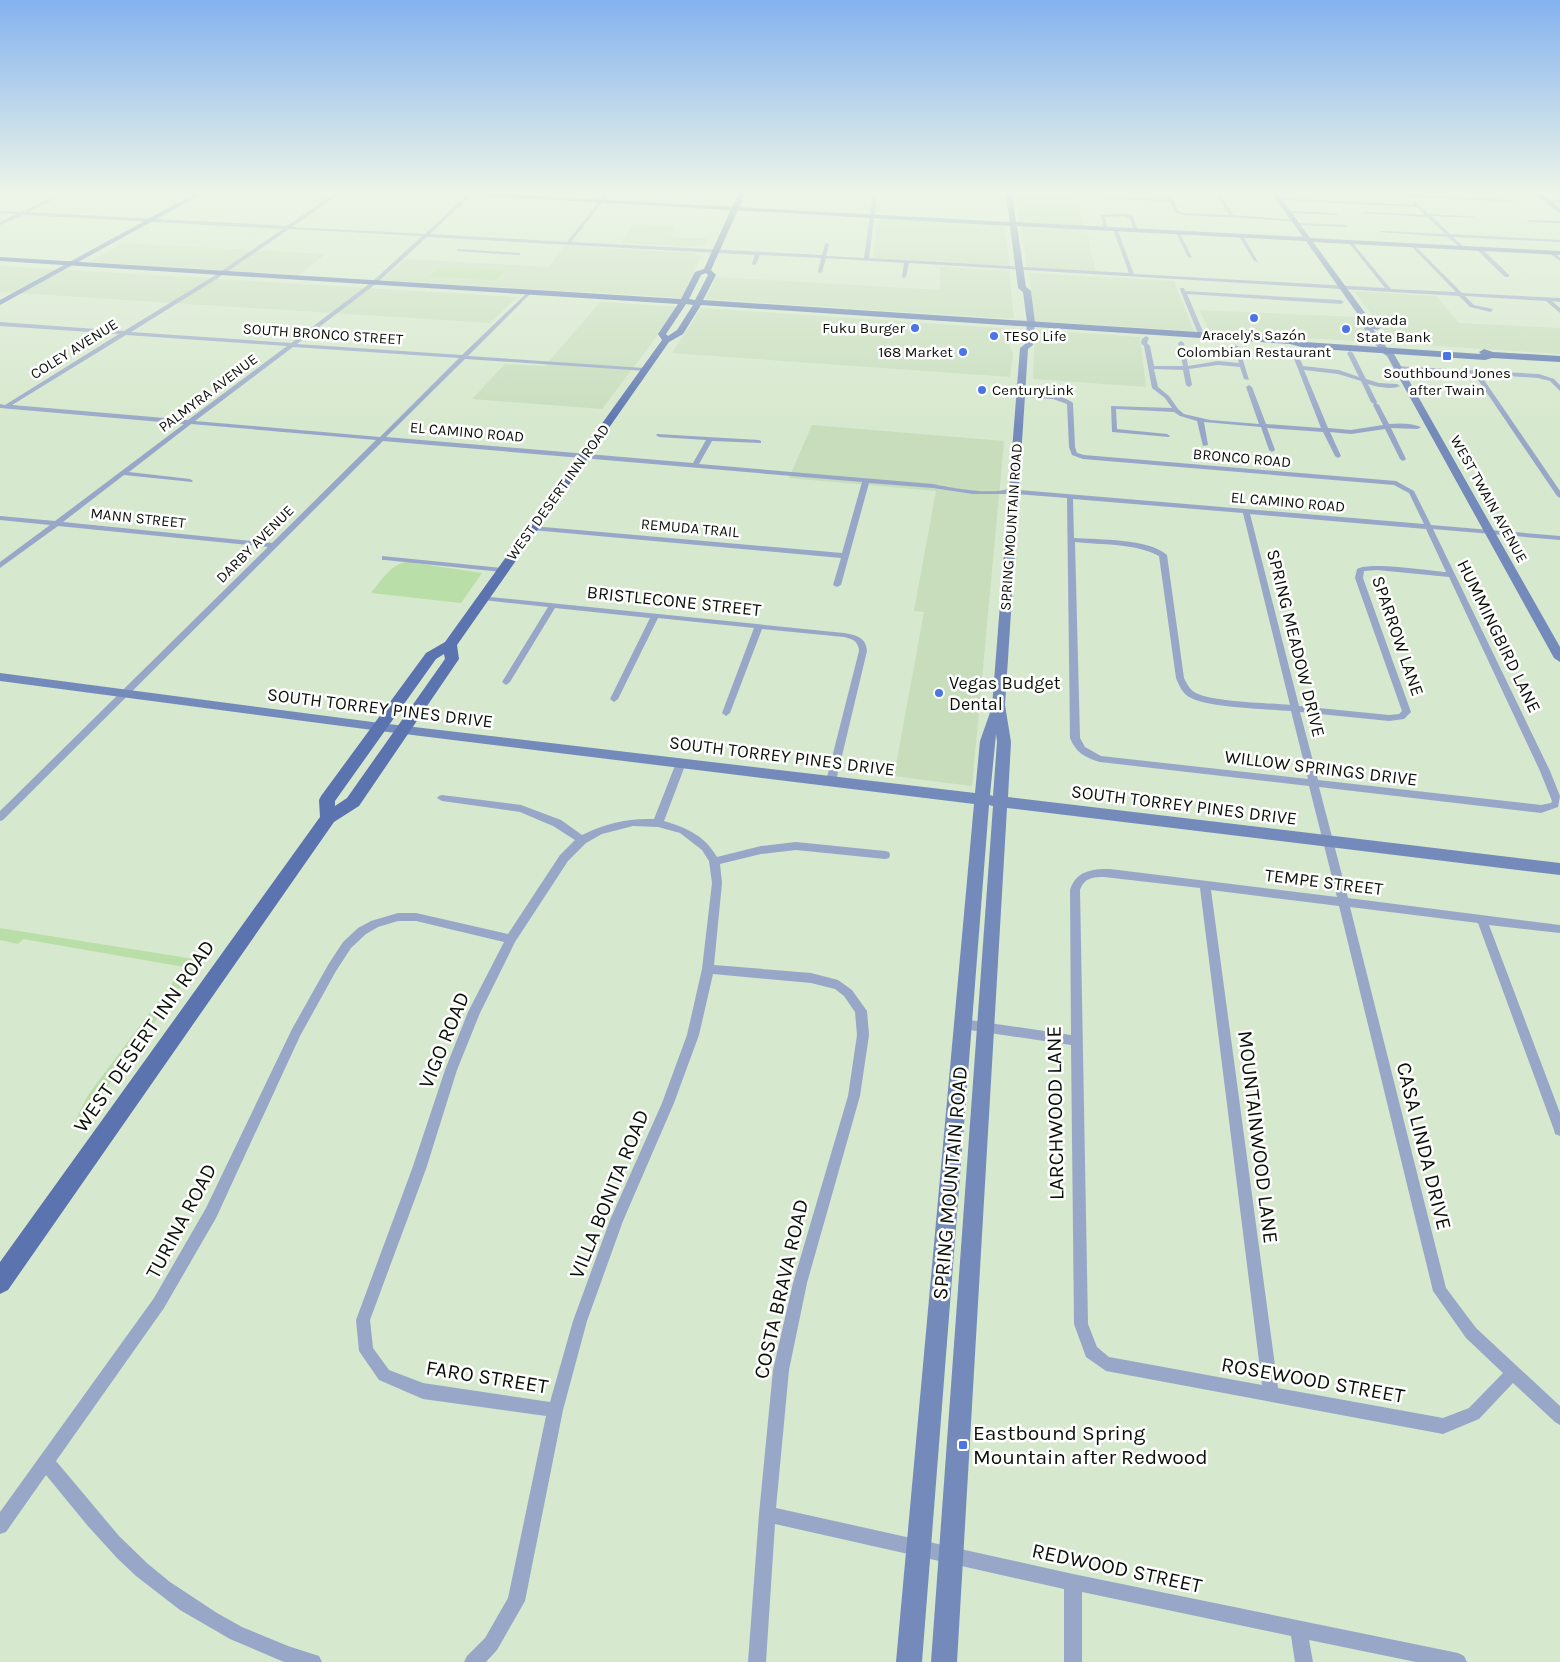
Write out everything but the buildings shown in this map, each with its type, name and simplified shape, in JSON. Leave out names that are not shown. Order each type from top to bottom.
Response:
[{"type":"main road","points":[[162,272],[851,313],[1024,330],[1076,330],[1084,328],[1145,335],[1290,341],[1305,345],[1388,349],[1485,357],[1492,355],[1560,359]]},
{"type":"main road","name":"WEST DESERT INN ROAD","points":[[666,340],[662,334],[684,302],[698,274],[703,272]]},
{"type":"main road","name":"WEST DESERT INN ROAD","points":[[328,818],[327,800],[431,656],[450,645],[666,340],[677,336],[698,303],[712,274],[709,272]]},
{"type":"main road","name":"WEST DESERT INN ROAD","points":[[0,1282],[328,818],[352,802],[404,730],[452,660],[450,645]]},
{"type":"street","points":[[0,303],[60,272]]},
{"type":"street","name":"COLEY AVENUE","points":[[2,408],[224,272]]},
{"type":"street","name":"PALMYRA AVENUE","points":[[0,566],[292,345],[385,272]]},
{"type":"street","points":[[904,277],[905,272]]},
{"type":"street","name":"SPRING MOUNTAIN ROAD","points":[[909,1662],[963,1024],[991,800],[1004,742],[998,706],[1027,291],[1022,288],[1020,272]]},
{"type":"street","points":[[1061,272],[1560,300]]},
{"type":"street","points":[[1130,272],[1132,276]]},
{"type":"street","name":"WEST TWAIN AVENUE","points":[[1331,272],[1368,323],[1366,325],[1388,349],[1560,658]]},
{"type":"street","points":[[1375,272],[1390,291]]},
{"type":"street","points":[[1439,272],[1472,306],[1491,310]]},
{"type":"street","points":[[1502,272],[1507,276]]},
{"type":"street","points":[[1177,279],[1202,336]]},
{"type":"street","points":[[1183,292],[1341,302]]},
{"type":"street","name":"DARBY AVENUE","points":[[0,817],[528,293]]},
{"type":"street","points":[[1548,300],[1560,311]]},
{"type":"street","name":"SOUTH BRONCO STREET","points":[[0,324],[644,370]]},
{"type":"street","points":[[1145,335],[1150,344],[1147,346],[1155,388],[1167,397],[1175,410]]},
{"type":"street","points":[[1182,343],[1189,385]]},
{"type":"street","points":[[1236,346],[1247,379]]},
{"type":"street","points":[[1294,351],[1338,456]]},
{"type":"street","points":[[1350,353],[1375,403],[1391,426],[1403,459]]},
{"type":"street","points":[[1150,367],[1186,367],[1218,363],[1242,365]]},
{"type":"street","points":[[1398,367],[1547,378],[1560,388]]},
{"type":"street","points":[[1301,368],[1339,372],[1374,384],[1409,387]]},
{"type":"street","points":[[1476,372],[1560,496]]},
{"type":"street","points":[[1249,387],[1272,450]]},
{"type":"street","name":"BRONCO ROAD","points":[[1020,395],[1051,398],[1070,403],[1072,447],[1074,454],[1078,456],[1403,485]]},
{"type":"street","points":[[1167,436],[1114,432],[1112,407],[1119,405],[1175,410],[1190,418],[1200,420],[1262,426],[1359,431],[1391,426],[1433,429]]},
{"type":"street","name":"EL CAMINO ROAD","points":[[2,408],[696,464],[987,492],[1014,492],[1560,538]]},
{"type":"street","points":[[1200,420],[1205,445]]},
{"type":"street","points":[[659,434],[759,442]]},
{"type":"street","points":[[696,464],[710,439]]},
{"type":"street","points":[[122,473],[190,481]]},
{"type":"street","points":[[838,585],[866,480]]},
{"type":"street","name":"HUMMINGBIRD LANE","points":[[1403,485],[1412,492],[1429,527],[1545,771],[1557,801],[1556,805]]},
{"type":"street","points":[[1070,497],[1072,540],[1141,547],[1163,555],[1180,678],[1185,690],[1191,695],[1215,701],[1296,709]]},
{"type":"street","name":"SPRING MEADOW DRIVE","points":[[1246,512],[1328,841]]},
{"type":"street","name":"MANN STREET","points":[[0,518],[274,545]]},
{"type":"street","name":"REMUDA TRAIL","points":[[532,528],[846,556]]},
{"type":"street","name":"WILLOW SPRINGS DRIVE","points":[[1072,540],[1075,738],[1078,747],[1084,753],[1100,758],[1541,809],[1556,805]]},
{"type":"street","points":[[385,558],[502,570]]},
{"type":"street","name":"SPARROW LANE","points":[[1296,709],[1389,718],[1401,717],[1405,714],[1407,712],[1358,578],[1361,569],[1377,568],[1451,574]]},
{"type":"street","name":"BRISTLECONE STREET","points":[[483,598],[844,635],[860,640],[863,643],[863,651],[831,781]]},
{"type":"street","points":[[506,682],[553,605]]},
{"type":"street","points":[[614,700],[655,616]]},
{"type":"street","points":[[726,712],[759,626]]},
{"type":"street","name":"SOUTH TORREY PINES DRIVE","points":[[0,677],[404,730],[1560,869]]},
{"type":"street","points":[[681,762],[658,823],[683,830],[706,847],[714,862],[761,850],[796,846],[885,855]]},
{"type":"street","points":[[442,798],[521,809],[557,822],[582,840]]},
{"type":"street","name":"SPRING MOUNTAIN ROAD","points":[[944,1662],[985,1027],[991,800]]},
{"type":"street","name":"VIGO ROAD","points":[[366,1351],[363,1320],[419,1169],[451,1070],[474,1012],[511,940],[564,858],[582,840],[599,831],[633,822],[658,823]]},
{"type":"street","name":"CASA LINDA DRIVE","points":[[1328,841],[1440,1290],[1471,1333],[1560,1417]]},
{"type":"street","name":"VILLA BONITA ROAD","points":[[473,1662],[491,1644],[516,1600],[555,1410],[580,1321],[617,1220],[668,1103],[692,1035],[708,969],[717,883],[714,862]]},
{"type":"street","name":"TEMPE STREET","points":[[1083,876],[1094,873],[1110,873],[1560,929]]},
{"type":"street","name":"LARCHWOOD LANE","points":[[1083,876],[1076,882],[1075,890],[1077,1042],[1082,1324],[1091,1352]]},
{"type":"street","name":"MOUNTAINWOOD LANE","points":[[1205,885],[1271,1394]]},
{"type":"street","name":"TURINA ROAD","points":[[0,1526],[158,1303],[201,1230],[296,1033],[332,968],[347,946],[362,932],[375,924],[398,917],[416,917],[511,940]]},
{"type":"street","points":[[1482,919],[1560,1130]]},
{"type":"street","name":"COSTA BRAVA ROAD","points":[[708,969],[811,978],[838,985],[848,993],[861,1011],[864,1035],[854,1096],[800,1283],[780,1370],[767,1514],[757,1662]]},
{"type":"street","points":[[963,1024],[1077,1042]]},
{"type":"street","name":"FARO STREET","points":[[366,1351],[384,1375],[423,1391],[555,1410]]},
{"type":"street","name":"ROSEWOOD STREET","points":[[1091,1352],[1106,1364],[1443,1426],[1474,1414],[1513,1373]]},
{"type":"street","points":[[46,1462],[122,1552],[167,1591],[237,1634],[294,1657],[313,1662]]},
{"type":"street","name":"REDWOOD STREET","points":[[767,1514],[1073,1582],[1458,1662]]},
{"type":"street","points":[[1073,1582],[1073,1662]]},
{"type":"street","points":[[1299,1629],[1304,1662]]},
{"type":"shaded area","points":[[0,272],[93,272],[517,297],[490,323],[0,292]]},
{"type":"shaded area","points":[[243,272],[303,272],[298,275]]},
{"type":"shaded area","points":[[392,272],[694,272],[682,298],[382,280]]},
{"type":"shaded area","points":[[435,272],[504,272],[496,280],[429,277]]},
{"type":"shaded area","points":[[940,272],[1009,272],[1014,319],[705,299],[717,277],[940,290]]},
{"type":"shaded area","points":[[1029,273],[1174,281],[1194,331],[1035,321]]},
{"type":"shaded area","points":[[1354,291],[1436,296],[1459,323],[1560,328],[1560,354],[1393,343]]},
{"type":"shaded area","points":[[600,302],[679,307],[602,409],[472,399],[505,364],[545,366]]},
{"type":"shaded area","points":[[701,308],[1013,329],[1010,347],[1013,354],[1010,377],[672,353]]},
{"type":"shaded area","points":[[1199,310],[1357,317],[1373,342],[1210,333]]},
{"type":"shaded area","points":[[1035,330],[1140,337],[1146,387],[1033,379]]},
{"type":"shaded area","points":[[812,425],[1004,441],[972,786],[894,776],[924,612],[914,611],[936,491],[789,478]]},
{"type":"shaded area","points":[[409,562],[482,573],[461,603],[371,593],[392,569],[397,565]]},
{"type":"shaded area","points":[[0,928],[200,960],[78,1127],[73,1126],[88,1095],[184,967],[23,939],[18,944],[0,940]]},
{"type":"place","name":"Aracely's Sazón Colombian Restaurant","points":[[1254,318]]},
{"type":"place","name":"Fuku Burger","points":[[915,328]]},
{"type":"place","name":"Nevada State Bank","points":[[1346,329]]},
{"type":"place","name":"TESO Life","points":[[994,336]]},
{"type":"place","name":"168 Market","points":[[963,352]]},
{"type":"place","name":"Southbound Jones after Twain","points":[[1447,356]]},
{"type":"place","name":"CenturyLink","points":[[982,390]]},
{"type":"place","name":"Vegas Budget Dental","points":[[939,693]]},
{"type":"place","name":"Eastbound Spring Mountain after Redwood","points":[[963,1445]]}]
